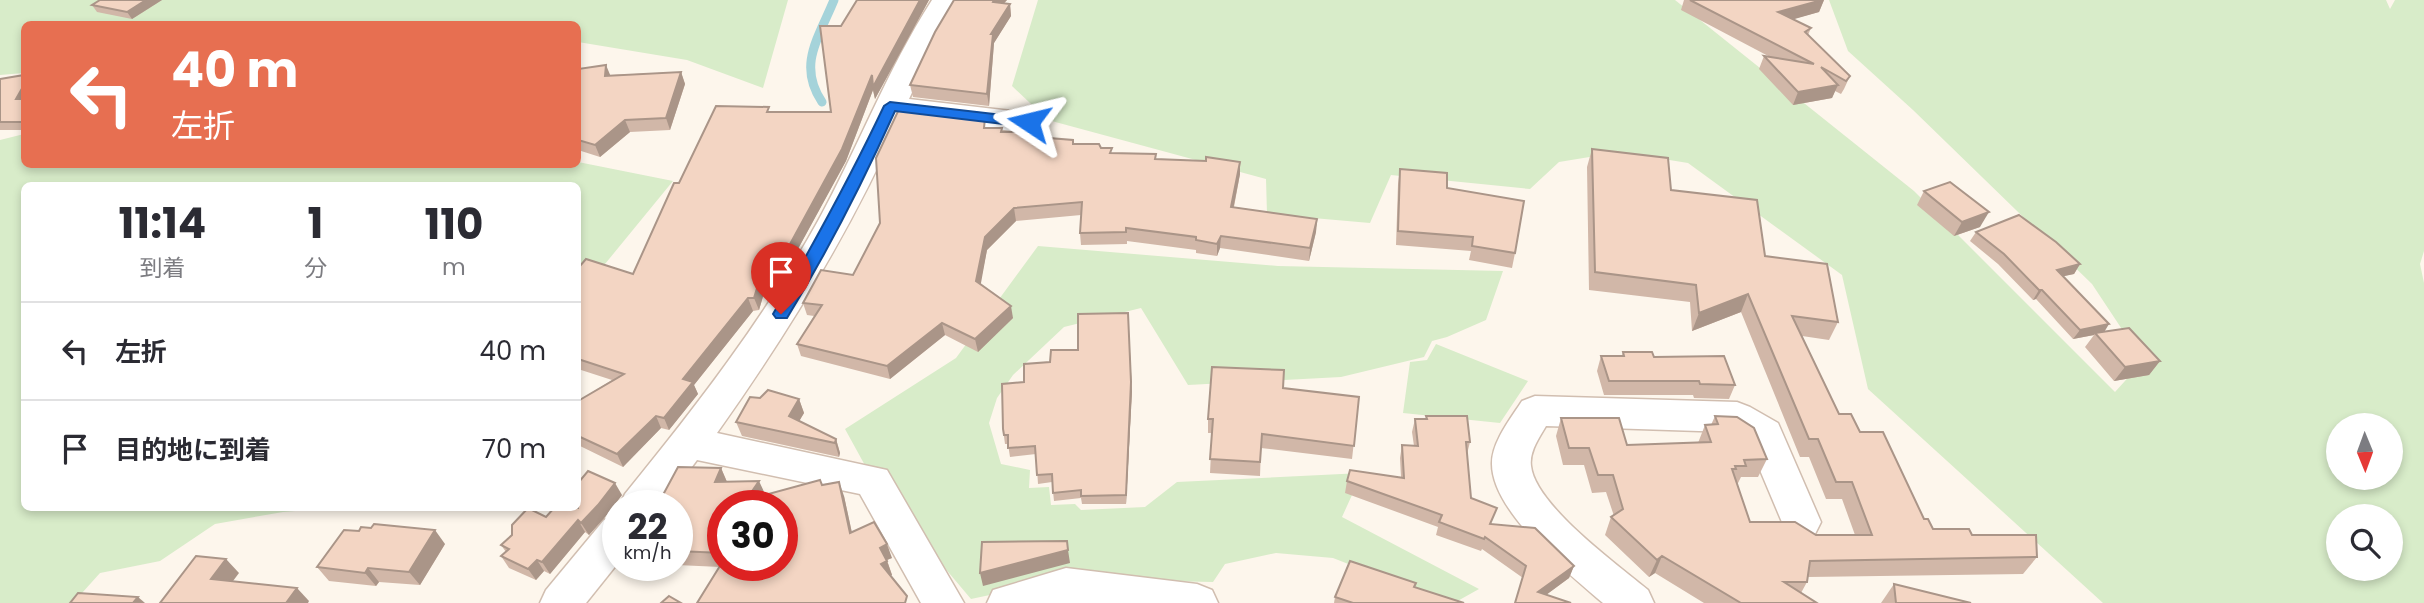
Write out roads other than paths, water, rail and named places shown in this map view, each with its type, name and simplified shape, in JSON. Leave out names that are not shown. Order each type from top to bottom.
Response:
[{"type":"street","points":[[652,490],[690,443],[770,332],[804,277],[857,179],[890,106],[946,0]]},
{"type":"street","points":[[890,106],[1029,122]]},
{"type":"street","points":[[1633,603],[1543,523],[1522,499],[1510,465],[1518,441],[1535,411],[1737,417],[1765,434],[1801,522]]},
{"type":"street","points":[[690,443],[873,481],[943,603]]},
{"type":"street","points":[[561,603],[602,552]]},
{"type":"street","points":[[1008,603],[1066,586],[1197,603]]},
{"type":"waterway","points":[[822,102],[811,76],[811,63],[817,39],[834,0]]}]
